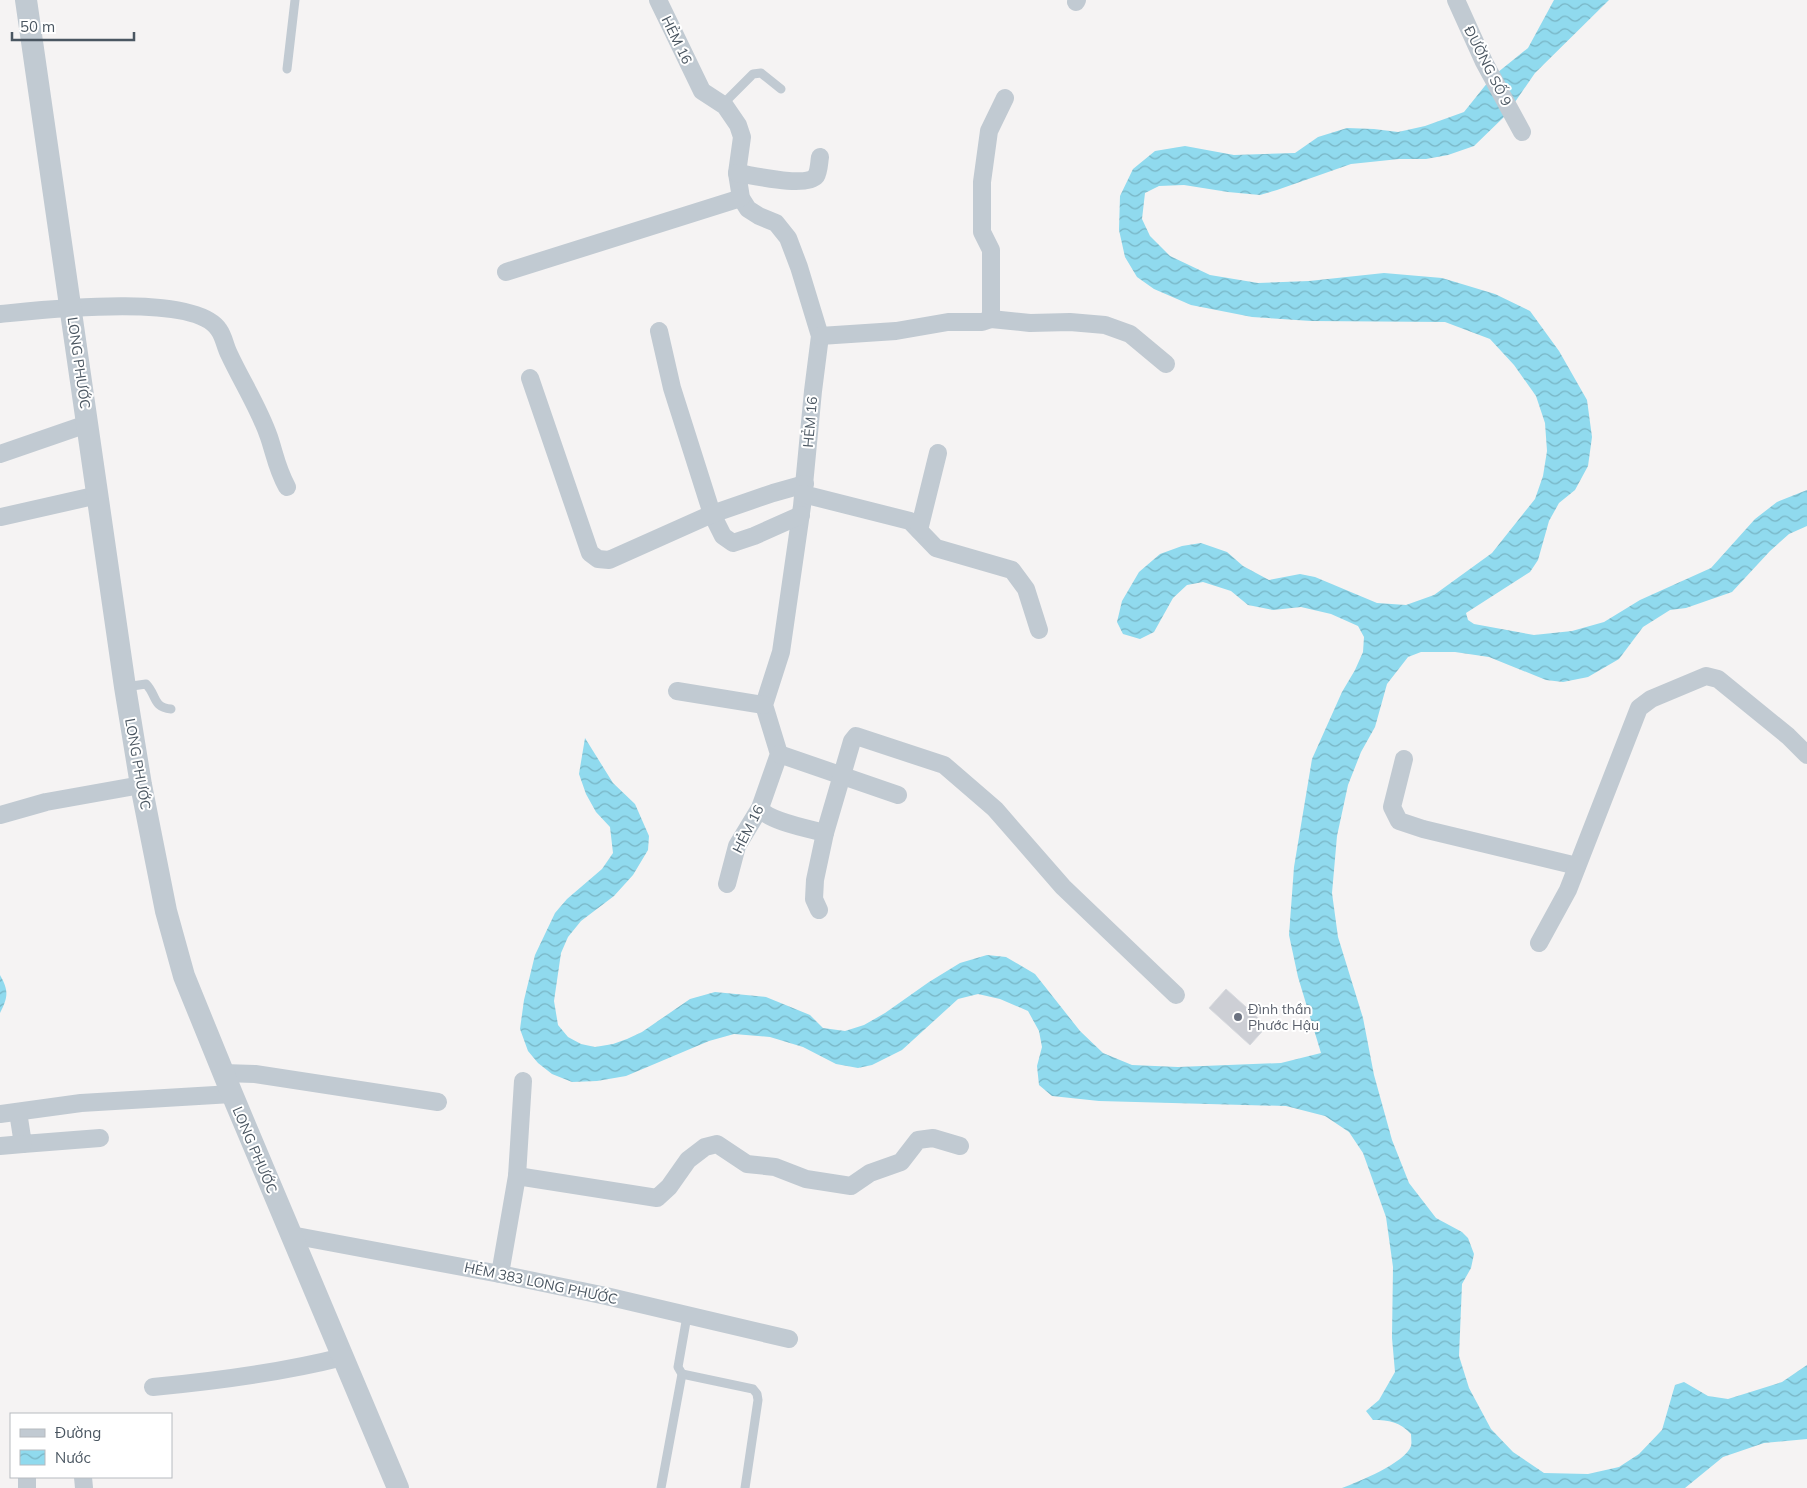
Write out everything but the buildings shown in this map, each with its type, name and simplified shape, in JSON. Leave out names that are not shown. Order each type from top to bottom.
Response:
[{"type":"street","name":"LONG PHƯỚC","points":[[26,0],[125,687],[141,785],[166,911],[184,976],[223,1073],[398,1488]]},
{"type":"street","name":"HẺM 16","points":[[658,0],[702,90],[722,105],[734,120],[742,137],[737,173],[741,198],[748,209],[776,223],[788,238],[820,336],[801,515],[781,652],[764,705]]},
{"type":"street","name":"ĐƯỜNG SỐ 9","points":[[1456,0],[1484,62],[1518,125]]},
{"type":"street","points":[[991,319],[991,250],[982,232],[982,182],[989,131],[1005,98]]},
{"type":"street","points":[[737,173],[801,182],[816,176],[820,157]]},
{"type":"street","points":[[506,272],[741,198]]},
{"type":"street","points":[[0,314],[71,307],[134,306],[180,310],[208,319],[220,331],[228,353],[249,392],[265,427],[278,471],[287,487]]},
{"type":"street","points":[[820,336],[896,331],[948,322],[982,322],[991,319],[1030,323],[1070,322],[1105,325],[1130,334],[1166,364]]},
{"type":"street","points":[[659,331],[672,388],[712,514],[722,536],[733,542],[754,536],[801,515]]},
{"type":"street","points":[[530,378],[590,553],[598,559],[609,560],[712,514],[773,493],[804,489],[910,521],[936,548],[1012,570],[1026,589],[1039,630]]},
{"type":"street","points":[[0,454],[87,424]]},
{"type":"street","points":[[919,530],[938,453]]},
{"type":"street","points":[[1,517],[98,495]]},
{"type":"street","points":[[1539,943],[1568,890],[1639,708],[1651,699],[1706,676],[1718,679],[1788,736],[1807,755]]},
{"type":"street","points":[[677,691],[764,705],[779,754],[898,795]]},
{"type":"street","points":[[819,910],[814,899],[814,880],[825,833],[852,741],[856,736],[944,765],[995,809],[1063,887],[1176,995]]},
{"type":"street","name":"HẺM 16","points":[[727,884],[737,846],[760,808],[779,754]]},
{"type":"street","points":[[1404,759],[1392,807],[1399,821],[1423,829],[1577,866]]},
{"type":"street","points":[[0,815],[46,802],[141,785]]},
{"type":"street","points":[[760,808],[764,813],[774,818],[825,833]]},
{"type":"street","points":[[223,1073],[255,1074],[438,1102]]},
{"type":"street","points":[[500,1274],[517,1176],[523,1081]]},
{"type":"street","points":[[0,1114],[81,1103],[232,1094]]},
{"type":"street","points":[[18,1112],[24,1144]]},
{"type":"street","points":[[0,1146],[100,1138]]},
{"type":"street","points":[[517,1176],[657,1198],[669,1187],[688,1160],[705,1146],[717,1144],[747,1164],[775,1167],[806,1179],[851,1186],[870,1173],[901,1162],[918,1140],[933,1138],[960,1146]]},
{"type":"street","name":"HẺM 383 LONG PHƯỚC","points":[[291,1235],[606,1296],[789,1340]]},
{"type":"street","points":[[153,1387],[222,1380],[299,1368],[343,1357]]},
{"type":"lane","points":[[287,69],[295,0]]},
{"type":"lane","points":[[722,105],[753,74],[761,73],[781,89]]},
{"type":"lane","points":[[125,687],[146,684],[157,703],[163,708],[171,709]]},
{"type":"lane","points":[[661,1488],[682,1374],[678,1367],[687,1316]]},
{"type":"lane","points":[[682,1374],[753,1389],[757,1394],[758,1400],[745,1488]]},
{"type":"water","points":[[1554,0],[1609,0],[1535,73],[1506,115],[1474,146],[1448,155],[1426,159],[1399,159],[1351,164],[1260,195],[1184,185],[1159,186],[1145,193],[1142,219],[1150,236],[1170,256],[1210,275],[1258,283],[1309,281],[1384,273],[1442,278],[1495,294],[1530,311],[1559,351],[1587,400],[1592,437],[1588,466],[1575,490],[1559,503],[1549,521],[1538,560],[1530,572],[1466,613],[1468,620],[1474,624],[1534,635],[1572,631],[1604,622],[1640,600],[1711,568],[1755,519],[1777,502],[1807,490],[1807,526],[1789,534],[1770,551],[1732,592],[1686,608],[1670,610],[1643,627],[1619,659],[1588,677],[1563,682],[1546,680],[1489,657],[1455,652],[1421,652],[1408,657],[1387,684],[1375,727],[1361,752],[1348,785],[1337,836],[1332,893],[1338,937],[1363,1018],[1374,1075],[1392,1140],[1409,1183],[1436,1218],[1462,1232],[1468,1238],[1474,1254],[1471,1268],[1462,1284],[1459,1356],[1469,1388],[1491,1429],[1513,1452],[1544,1473],[1588,1474],[1619,1467],[1639,1454],[1662,1430],[1675,1385],[1684,1382],[1708,1396],[1728,1399],[1782,1382],[1807,1365],[1807,1439],[1764,1443],[1723,1457],[1685,1488],[1342,1488],[1380,1471],[1400,1459],[1411,1446],[1411,1434],[1398,1424],[1389,1421],[1373,1420],[1366,1411],[1379,1400],[1395,1372],[1392,1338],[1393,1267],[1386,1217],[1363,1153],[1349,1132],[1325,1116],[1286,1106],[1099,1101],[1052,1096],[1039,1085],[1037,1066],[1042,1047],[1039,1031],[1028,1011],[1000,999],[978,994],[958,999],[902,1050],[872,1065],[858,1068],[836,1064],[803,1047],[770,1037],[734,1034],[709,1041],[626,1076],[597,1081],[572,1082],[552,1074],[538,1063],[528,1051],[520,1029],[524,1000],[535,955],[555,913],[567,899],[602,869],[613,853],[610,827],[596,812],[586,794],[579,774],[585,738],[613,783],[635,804],[649,836],[648,850],[633,875],[614,896],[581,921],[568,937],[561,953],[554,1001],[558,1025],[568,1037],[581,1044],[595,1047],[627,1039],[642,1032],[690,999],[715,992],[766,997],[810,1015],[823,1028],[845,1031],[864,1025],[885,1013],[960,963],[987,955],[1006,957],[1035,974],[1080,1031],[1103,1053],[1132,1065],[1178,1067],[1281,1063],[1321,1053],[1298,977],[1289,935],[1294,867],[1312,759],[1342,692],[1363,652],[1364,637],[1358,626],[1331,614],[1301,607],[1273,610],[1248,605],[1231,591],[1203,582],[1187,585],[1173,598],[1154,632],[1140,639],[1123,634],[1117,622],[1122,601],[1139,572],[1160,554],[1182,546],[1201,543],[1227,552],[1243,566],[1269,580],[1300,574],[1315,577],[1377,603],[1406,605],[1434,595],[1492,553],[1535,499],[1543,476],[1547,451],[1545,423],[1536,396],[1514,365],[1490,339],[1445,322],[1311,321],[1252,317],[1191,305],[1154,289],[1137,277],[1125,257],[1119,230],[1120,196],[1133,169],[1155,151],[1185,146],[1234,155],[1295,153],[1318,137],[1347,128],[1398,132],[1425,126],[1464,112],[1492,77],[1528,48]]},
{"type":"water","points":[[0,975],[5,985],[6,994],[5,1003],[0,1013]]},
{"type":"place","name":"Đình thần Phước Hậu","points":[[1238,1017]]}]
